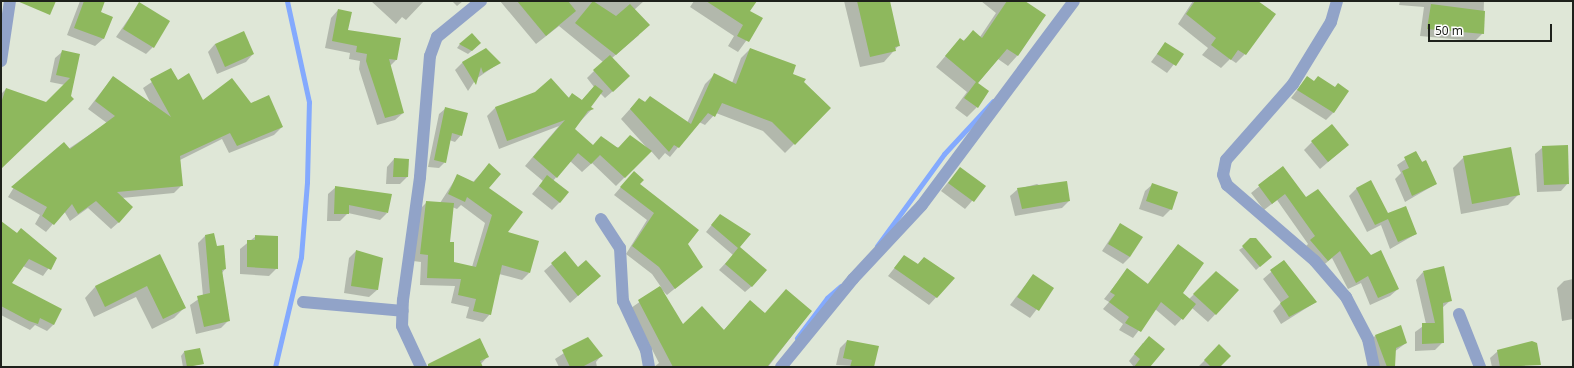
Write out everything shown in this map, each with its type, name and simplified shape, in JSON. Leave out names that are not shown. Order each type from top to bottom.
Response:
[{"type":"street","points":[[1,61],[10,1]]},
{"type":"street","points":[[421,367],[402,326],[430,56],[437,38],[481,1]]},
{"type":"street","points":[[781,367],[853,279],[922,204],[1074,1]]},
{"type":"street","points":[[1337,1],[1331,22],[1293,84],[1226,160],[1224,175],[1227,185],[1315,261],[1346,297],[1368,339],[1374,367]]},
{"type":"street","points":[[602,219],[620,248],[623,301],[646,350],[649,367]]},
{"type":"street","points":[[303,302],[403,311]]},
{"type":"street","points":[[1460,314],[1480,367]]},
{"type":"building","points":[[17,1],[56,1],[50,15]]},
{"type":"building","points":[[84,1],[105,1],[101,12],[113,17],[104,39],[74,28]]},
{"type":"building","points":[[517,1],[568,1],[576,11],[546,36]]},
{"type":"building","points":[[593,1],[616,16],[630,4],[650,25],[616,55],[575,23]]},
{"type":"building","points":[[706,1],[757,1],[750,11],[763,18],[749,42],[737,36],[743,25]]},
{"type":"building","points":[[857,1],[890,1],[900,46],[895,47],[896,51],[870,57]]},
{"type":"building","points":[[1007,1],[1025,1],[1046,15],[1018,56],[1007,49],[978,83],[989,91],[978,108],[964,98],[976,82],[945,56],[960,38],[964,41],[973,30],[982,38]]},
{"type":"building","points":[[1195,1],[1258,1],[1276,14],[1246,55],[1238,50],[1231,60],[1211,45],[1216,38],[1186,14]]},
{"type":"building","points":[[139,2],[170,21],[154,48],[123,29]]},
{"type":"building","points":[[1431,4],[1485,11],[1484,34],[1427,29]]},
{"type":"building","points":[[338,9],[352,12],[348,30],[401,38],[397,60],[389,59],[404,113],[385,118],[366,61],[367,54],[356,52],[357,46],[332,41]]},
{"type":"building","points":[[244,31],[254,54],[225,67],[215,44]]},
{"type":"building","points":[[472,33],[481,43],[472,51],[459,44]]},
{"type":"building","points":[[1165,42],[1184,54],[1176,66],[1157,54]]},
{"type":"building","points":[[486,48],[501,63],[483,73],[481,67],[476,85],[462,62]]},
{"type":"building","points":[[750,48],[796,65],[793,74],[806,79],[804,82],[831,108],[795,145],[772,122],[722,103],[715,117],[708,113],[679,148],[674,145],[669,152],[630,109],[639,98],[645,102],[650,96],[691,124],[714,73],[736,84]]},
{"type":"building","points":[[62,50],[80,54],[71,96],[74,99],[1,169],[1,103],[6,88],[46,102],[70,78],[56,75]]},
{"type":"building","points":[[610,55],[630,76],[613,92],[593,70]]},
{"type":"building","points":[[171,68],[178,80],[189,73],[203,100],[232,78],[251,103],[269,95],[283,127],[237,146],[230,133],[180,156],[183,186],[117,192],[133,207],[119,223],[96,201],[78,214],[72,204],[54,225],[42,216],[47,207],[11,187],[64,142],[70,149],[115,116],[95,101],[113,76],[171,117],[150,79]]},
{"type":"building","points":[[1307,76],[1314,81],[1318,76],[1335,87],[1338,83],[1349,91],[1334,113],[1297,90]]},
{"type":"building","points":[[551,78],[569,98],[572,93],[582,100],[595,85],[603,91],[591,107],[594,109],[588,111],[575,129],[593,145],[601,136],[618,148],[630,135],[652,151],[625,178],[600,155],[591,164],[578,153],[557,178],[533,157],[565,120],[507,141],[495,107],[535,92]]},
{"type":"building","points":[[445,107],[468,113],[462,136],[452,133],[446,163],[434,160]]},
{"type":"building","points":[[1332,124],[1349,145],[1328,162],[1311,141]]},
{"type":"building","points":[[1568,145],[1569,184],[1544,185],[1542,146]]},
{"type":"building","points":[[1511,147],[1520,195],[1472,204],[1463,156]]},
{"type":"building","points":[[1416,151],[1422,162],[1426,160],[1437,184],[1412,196],[1402,171],[1409,168],[1404,157]]},
{"type":"building","points":[[394,158],[409,159],[408,177],[393,177]]},
{"type":"building","points":[[489,163],[501,174],[489,188],[523,212],[508,232],[539,241],[530,273],[502,265],[491,315],[473,311],[476,299],[458,295],[461,279],[427,278],[428,255],[420,254],[426,201],[454,203],[450,242],[454,242],[454,262],[476,267],[492,215],[467,197],[465,202],[448,194],[457,174],[474,182]]},
{"type":"building","points":[[1283,166],[1306,197],[1318,189],[1371,255],[1381,250],[1399,289],[1378,298],[1368,276],[1356,283],[1340,251],[1328,261],[1310,240],[1315,236],[1285,194],[1272,204],[1258,185]]},
{"type":"building","points":[[960,167],[986,186],[974,202],[948,183]]},
{"type":"building","points":[[634,171],[644,180],[640,184],[699,230],[688,244],[703,267],[675,289],[659,267],[632,246],[654,213],[620,187]]},
{"type":"building","points":[[547,175],[569,192],[560,203],[539,186]]},
{"type":"building","points":[[1371,180],[1388,213],[1406,206],[1417,234],[1398,242],[1388,219],[1375,225],[1356,188]]},
{"type":"building","points":[[1067,181],[1070,201],[1022,209],[1017,188]]},
{"type":"building","points":[[1152,183],[1178,192],[1172,210],[1146,201]]},
{"type":"building","points":[[335,186],[392,194],[388,213],[349,205],[349,214],[334,214]]},
{"type":"building","points":[[720,214],[751,234],[740,247],[767,270],[752,287],[725,264],[738,248],[711,225]]},
{"type":"building","points":[[1,221],[17,233],[21,228],[57,258],[51,270],[29,259],[12,283],[62,309],[54,325],[40,318],[38,324],[29,321],[1,306]]},
{"type":"building","points":[[1120,223],[1143,237],[1130,257],[1108,244]]},
{"type":"building","points":[[214,233],[217,246],[224,245],[226,269],[222,270],[230,321],[204,327],[197,296],[210,293],[205,235]]},
{"type":"building","points":[[255,235],[278,236],[278,269],[247,267],[247,240],[255,240]]},
{"type":"building","points":[[1250,238],[1256,238],[1272,257],[1260,267],[1242,246]]},
{"type":"building","points":[[1178,244],[1204,263],[1183,293],[1196,304],[1183,320],[1161,302],[1141,332],[1125,323],[1129,317],[1109,302],[1115,295],[1110,292],[1127,268],[1148,284]]},
{"type":"building","points":[[356,250],[383,258],[378,290],[351,286]]},
{"type":"building","points":[[565,251],[578,267],[586,260],[601,276],[578,296],[551,263]]},
{"type":"building","points":[[160,254],[186,308],[163,319],[147,286],[105,307],[95,286]]},
{"type":"building","points":[[904,255],[918,264],[924,257],[955,278],[937,298],[894,268]]},
{"type":"building","points":[[1284,260],[1317,302],[1289,317],[1280,303],[1289,297],[1270,270]]},
{"type":"building","points":[[1444,266],[1452,301],[1443,303],[1444,343],[1422,344],[1422,323],[1435,323],[1423,271]]},
{"type":"building","points":[[1216,271],[1239,290],[1216,315],[1193,294]]},
{"type":"building","points":[[1033,274],[1054,288],[1039,311],[1017,297]]},
{"type":"building","points":[[660,286],[683,324],[702,306],[724,330],[750,300],[765,313],[786,289],[812,311],[767,367],[673,367],[638,300]]},
{"type":"building","points":[[1401,325],[1407,343],[1396,348],[1395,367],[1387,367],[1375,335]]},
{"type":"building","points":[[1149,336],[1165,349],[1150,367],[1134,367],[1140,359],[1134,354]]},
{"type":"building","points":[[588,337],[603,356],[582,367],[570,367],[562,350]]},
{"type":"building","points":[[480,338],[489,357],[480,361],[483,367],[428,367],[428,364]]},
{"type":"building","points":[[847,340],[879,346],[874,367],[850,367],[852,360],[843,358]]},
{"type":"building","points":[[1532,341],[1537,343],[1541,365],[1500,367],[1497,350]]},
{"type":"building","points":[[1219,344],[1231,356],[1220,367],[1211,367],[1204,360]]},
{"type":"building","points":[[200,348],[204,364],[187,367],[184,351]]},
{"type":"waterway","points":[[275,367],[301,257],[307,182],[309,102],[287,1]]},
{"type":"waterway","points":[[877,246],[944,154],[993,101]]},
{"type":"waterway","points":[[797,338],[827,298],[841,286]]}]
